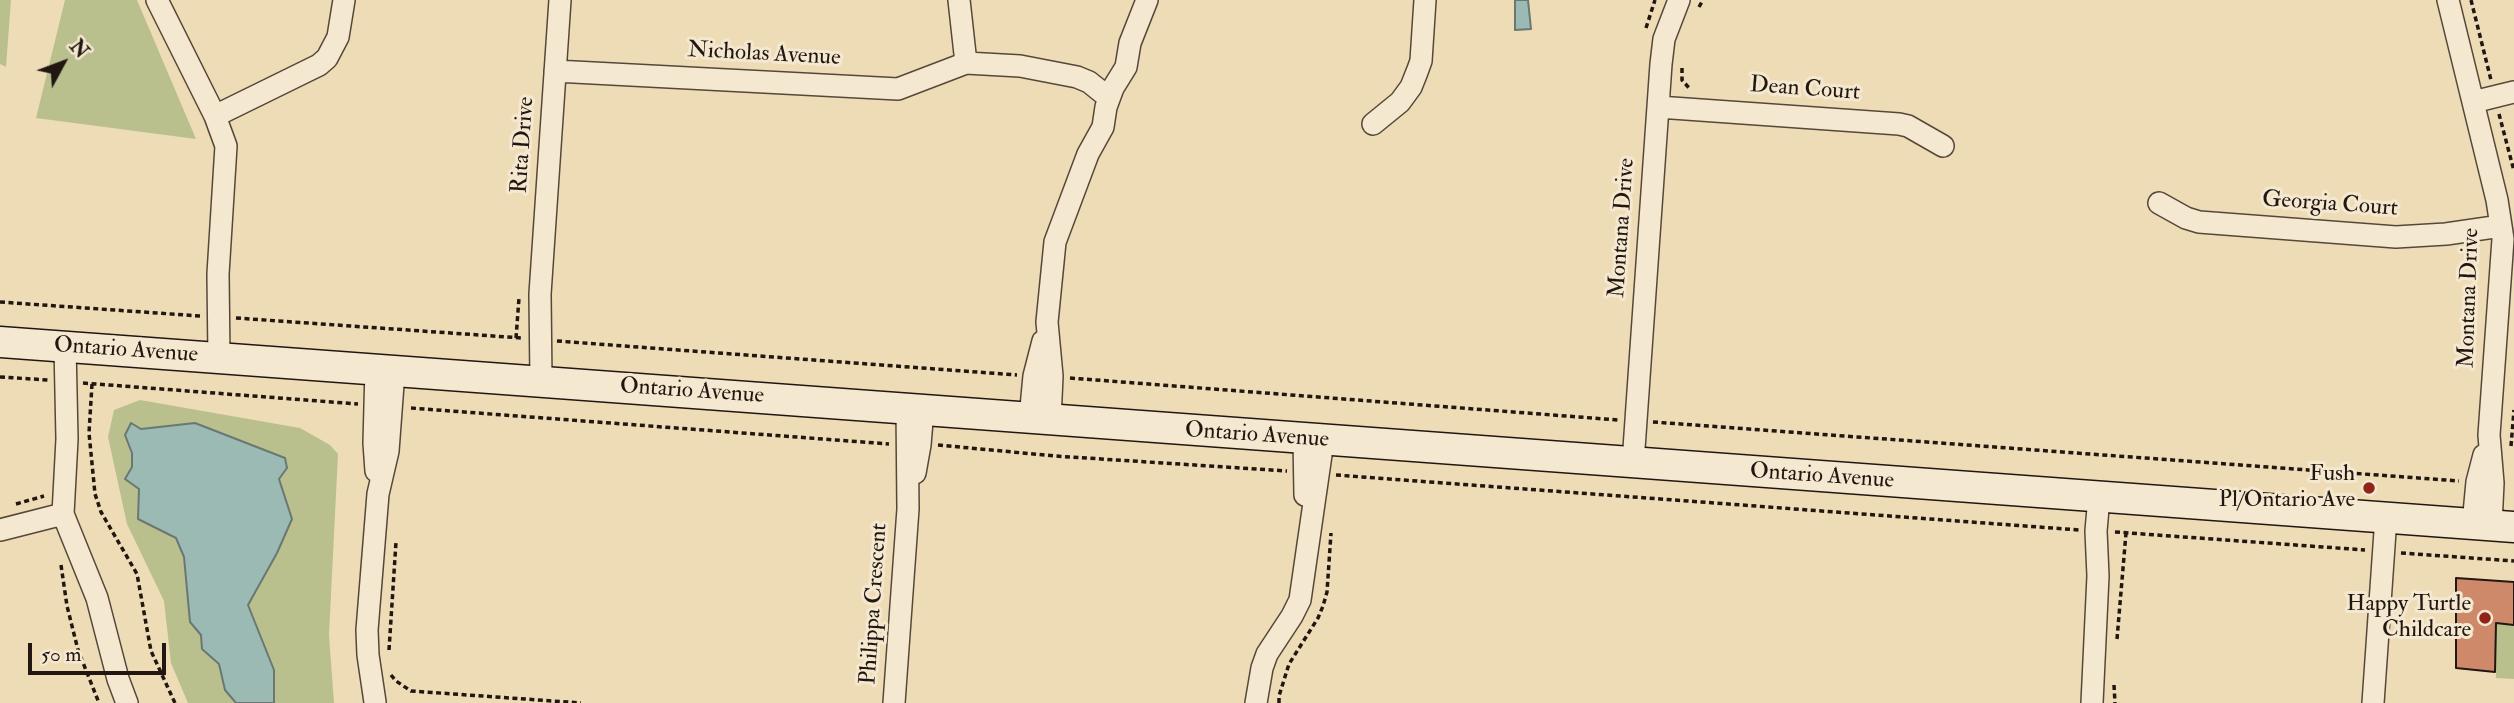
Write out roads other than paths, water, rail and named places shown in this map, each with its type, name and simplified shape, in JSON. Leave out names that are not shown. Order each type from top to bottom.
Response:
[{"type":"street","points":[[157,0],[223,135],[226,160],[211,357]]},
{"type":"street","points":[[215,116],[319,65],[327,58],[338,37],[344,0]]},
{"type":"street","name":"Rita Drive","points":[[533,381],[560,0]]},
{"type":"street","points":[[958,0],[966,63],[1043,71],[1076,90],[1099,94]]},
{"type":"street","points":[[1099,94],[1126,67],[1130,43],[1147,0]]},
{"type":"street","points":[[1373,124],[1400,102],[1418,72],[1425,0]]},
{"type":"street","name":"Montana Drive","points":[[2448,0],[2501,226],[2503,257],[2489,435],[2493,525]]},
{"type":"street","name":"Montana Drive","points":[[1633,463],[1664,39],[1687,6]]},
{"type":"street","name":"Nicholas Avenue","points":[[555,71],[898,89],[966,63]]},
{"type":"street","points":[[2473,102],[2514,92]]},
{"type":"street","points":[[1040,419],[1055,242],[1088,154],[1103,127],[1099,94]]},
{"type":"street","name":"Dean Court","points":[[1658,107],[1899,124],[1908,126],[1944,146]]},
{"type":"street","name":"Georgia Court","points":[[2159,203],[2199,222],[2396,237],[2445,234],[2501,226]]},
{"type":"street","name":"Ontario Avenue","points":[[0,342],[2493,525]]},
{"type":"street","points":[[73,347],[78,383],[67,439],[63,514],[97,597],[118,679],[127,703]]},
{"type":"street","points":[[379,703],[368,655],[368,630],[378,494],[388,451],[383,407],[385,370]]},
{"type":"street","name":"Philippa Crescent","points":[[894,703],[915,409]]},
{"type":"street","name":"Montana Drive","points":[[2489,435],[2477,482],[2493,525]]},
{"type":"street","points":[[1256,703],[1267,654],[1292,616],[1300,600],[1304,582],[1313,440]]},
{"type":"street","points":[[2092,703],[2098,576],[2109,532],[2105,498]]},
{"type":"street","points":[[0,530],[63,514]]},
{"type":"street","points":[[2373,703],[2386,517]]},
{"type":"water","points":[[1515,0],[1528,0],[1531,29],[1515,30]]},
{"type":"water","points":[[131,423],[141,429],[195,423],[285,458],[287,468],[279,479],[292,519],[277,553],[248,605],[274,670],[274,703],[236,703],[225,690],[219,664],[202,649],[201,635],[190,622],[184,557],[176,538],[138,519],[139,489],[125,479],[132,467],[132,453],[125,435]]},
{"type":"place","name":"Fush Pl/Ontario Ave","points":[[2369,488]]},
{"type":"place","name":"Happy Turtle Childcare","points":[[2485,618]]}]
